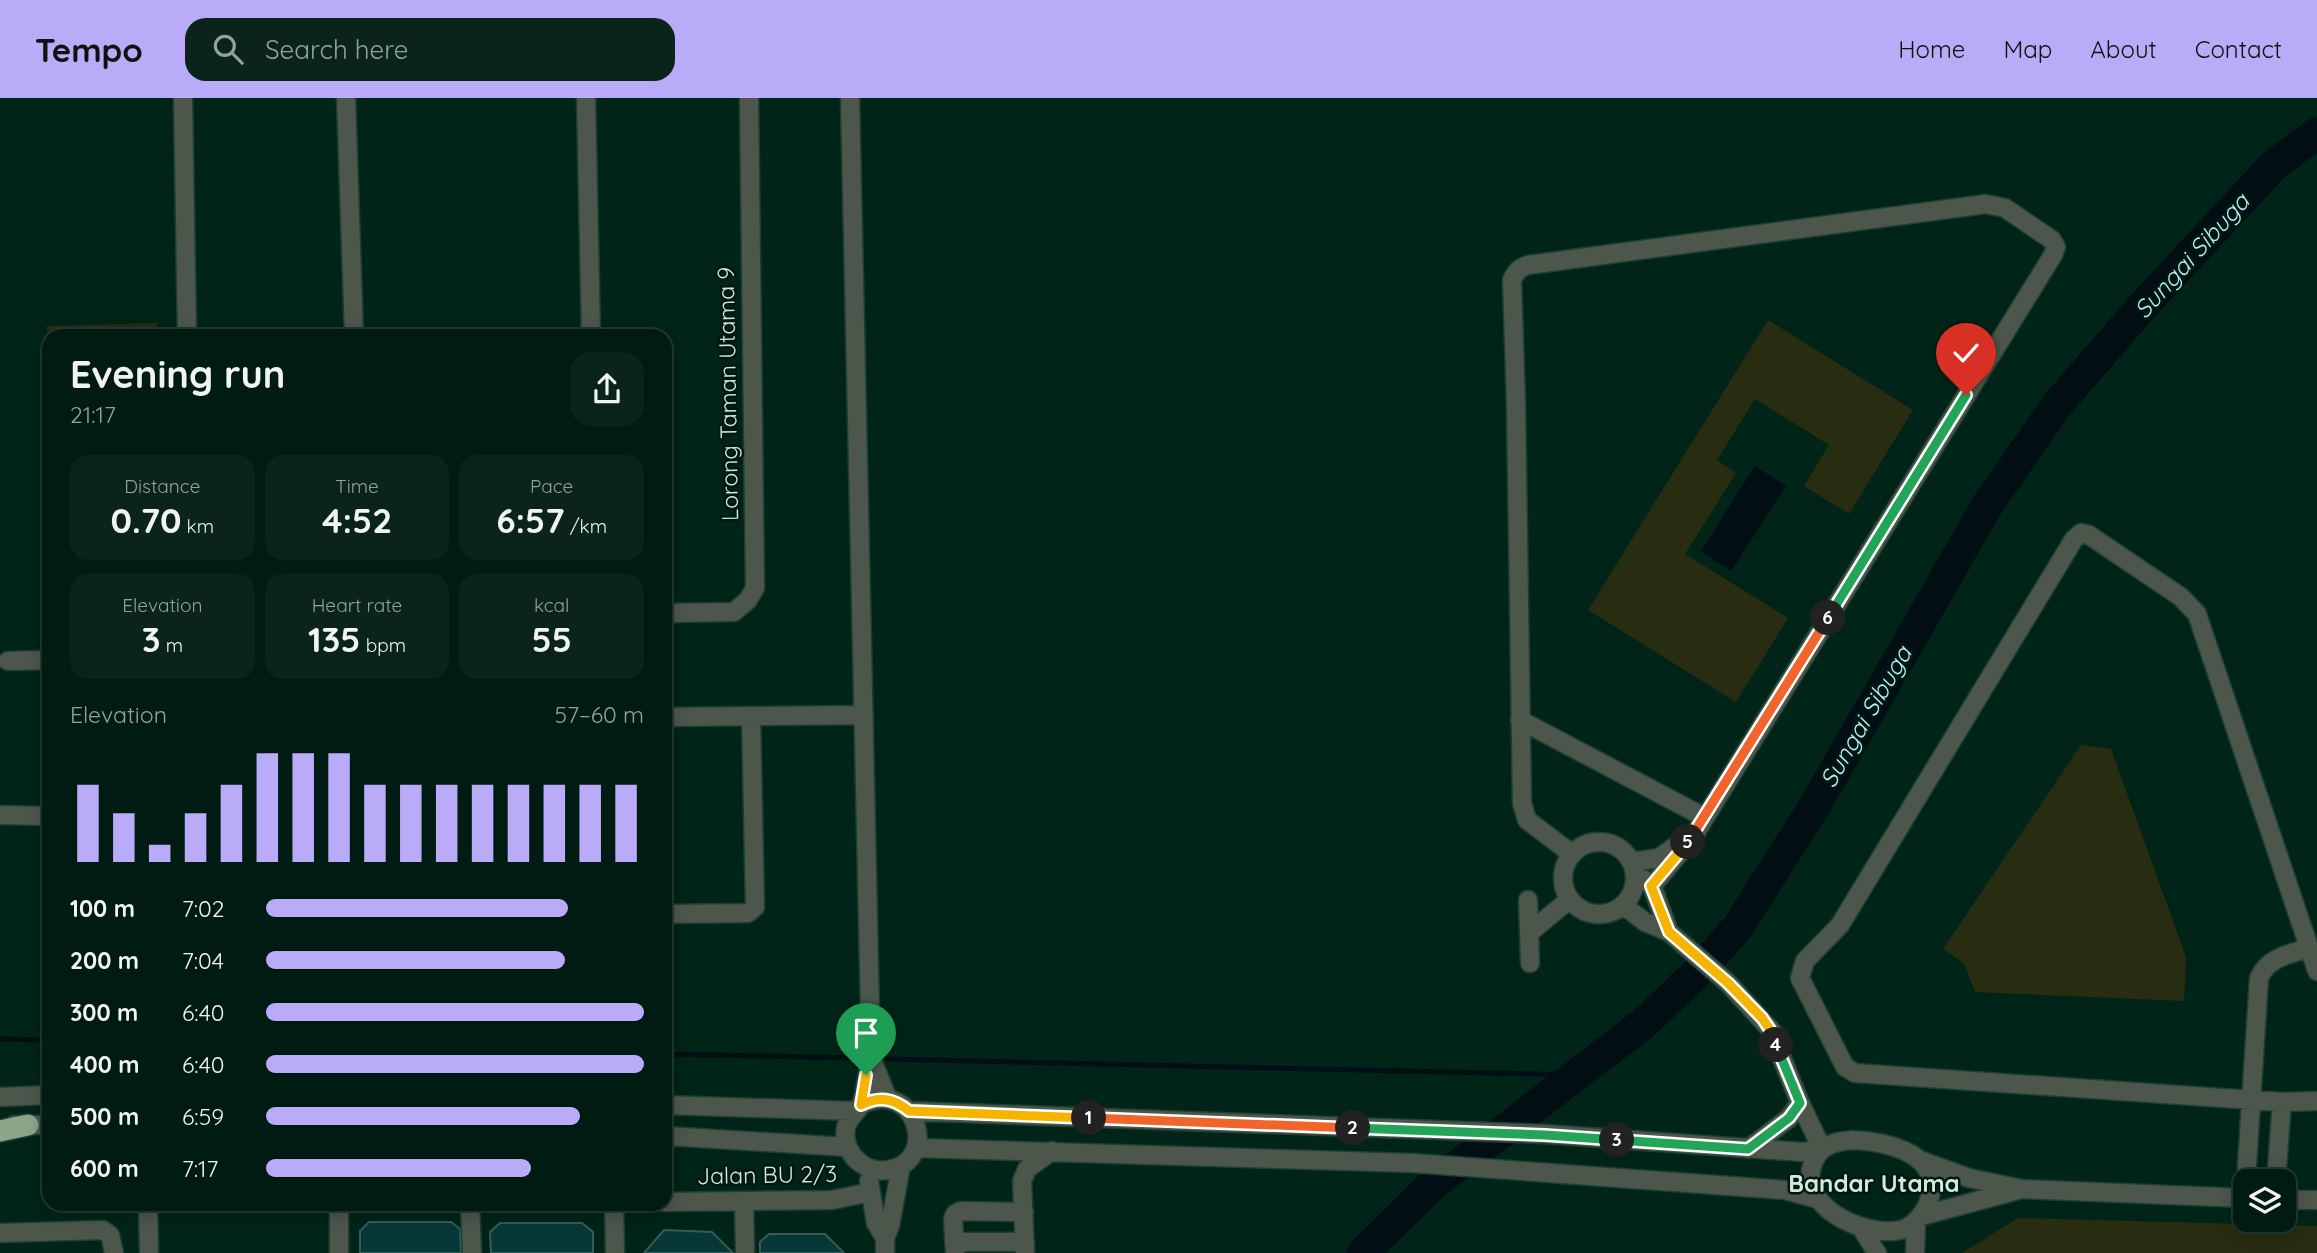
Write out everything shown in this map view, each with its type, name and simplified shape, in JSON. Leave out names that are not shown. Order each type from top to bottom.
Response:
[{"type":"highway","points":[[0,1131],[38,1125]]},
{"type":"street","points":[[183,98],[187,329]]},
{"type":"street","points":[[346,98],[354,329]]},
{"type":"street","points":[[586,98],[591,329]]},
{"type":"street","name":"Lorong Taman Utama 9","points":[[672,613],[734,612],[748,600],[755,588],[749,98]]},
{"type":"street","points":[[672,1105],[858,1108],[869,1101],[888,1099],[909,1111],[918,1129],[916,1148],[901,1166],[879,1171],[860,1163],[848,1147],[846,1128],[858,1108],[871,1058],[850,98]]},
{"type":"street","points":[[1572,854],[1527,820],[1521,789],[1517,405],[1512,280],[1517,271],[1528,265],[1986,204],[2005,208],[2052,240],[2055,251],[1693,837],[1651,886]]},
{"type":"street","points":[[2317,971],[2197,614],[2181,597],[2089,535],[2081,533],[2074,539],[1840,925],[1805,961],[1800,978],[1845,1067],[1855,1073],[2282,1102],[2317,1101]]},
{"type":"street","points":[[8,661],[42,660]]},
{"type":"street","points":[[672,717],[864,715]]},
{"type":"street","points":[[672,914],[748,913],[755,907],[751,716]]},
{"type":"street","points":[[1520,720],[1701,822]]},
{"type":"street","points":[[0,815],[42,816]]},
{"type":"street","points":[[1633,868],[1659,858],[1701,822]]},
{"type":"street","points":[[1633,868],[1633,891],[1623,905],[1612,912],[1589,913],[1578,907],[1564,888],[1566,864],[1580,847],[1592,842],[1615,845],[1625,852],[1633,868],[1651,886],[1674,936]]},
{"type":"street","points":[[1529,933],[1570,899]]},
{"type":"street","points":[[1528,900],[1530,963]]},
{"type":"street","points":[[1623,905],[1645,922],[1674,936],[1728,983],[1762,1018],[1787,1049],[1826,1146]]},
{"type":"street","points":[[2247,1169],[2259,978],[2271,961],[2309,948]]},
{"type":"street","points":[[1771,1031],[1800,1103],[1826,1146]]},
{"type":"street","points":[[871,1058],[888,1099]]},
{"type":"street","points":[[0,1097],[42,1095]]},
{"type":"street","points":[[2277,1169],[2282,1102]]},
{"type":"street","points":[[1748,1149],[1789,1118],[1800,1103]]},
{"type":"street","points":[[909,1111],[1545,1135],[1803,1152],[1826,1146],[1852,1140],[1873,1141],[1906,1151],[1928,1170],[1932,1180],[1927,1208],[1904,1230],[1892,1232],[1860,1226],[1839,1218],[1818,1199],[1811,1183],[1811,1169],[1826,1146]]},
{"type":"street","points":[[0,1125],[38,1125]]},
{"type":"street","points":[[672,1136],[848,1147]]},
{"type":"street","points":[[916,1148],[1412,1163],[1785,1190],[1818,1199]]},
{"type":"street","points":[[1024,1212],[961,1211],[955,1214],[954,1247],[1025,1248],[1024,1212],[1022,1181],[1027,1169],[1052,1152]]},
{"type":"street","points":[[1919,1160],[1969,1178],[2022,1189],[2233,1198]]},
{"type":"street","points":[[885,1245],[901,1166]]},
{"type":"street","points":[[869,1168],[876,1223],[885,1245]]},
{"type":"street","points":[[1918,1219],[2022,1189]]},
{"type":"street","name":"Jalan BU 2/3","points":[[672,1202],[832,1200],[870,1192]]},
{"type":"street","points":[[2296,1200],[2317,1200]]},
{"type":"street","points":[[744,1201],[745,1253]]},
{"type":"street","points":[[148,1211],[149,1253]]},
{"type":"street","points":[[339,1211],[339,1253]]},
{"type":"street","points":[[470,1211],[472,1253]]},
{"type":"street","points":[[614,1211],[615,1253]]},
{"type":"street","points":[[1915,1253],[1918,1219]]},
{"type":"street","points":[[1860,1226],[1877,1253]]},
{"type":"street","points":[[0,1233],[103,1230],[110,1235],[114,1253]]},
{"type":"green space","points":[[1768,320],[1913,410],[1849,514],[1804,486],[1829,445],[1755,399],[1717,460],[1736,473],[1685,554],[1788,618],[1736,702],[1588,610]]},
{"type":"green space","points":[[157,323],[157,329],[47,329],[47,326]]},
{"type":"green space","points":[[2081,745],[2111,749],[2186,957],[2184,1001],[1975,992],[1964,963],[1943,949]]},
{"type":"green space","points":[[2018,1218],[2233,1224],[2233,1232],[2296,1232],[2296,1225],[2317,1226],[2317,1253],[1962,1253]]},
{"type":"shaded area","points":[[1755,466],[1786,486],[1731,571],[1701,551]]},
{"type":"building","points":[[369,1222],[451,1222],[460,1229],[461,1253],[360,1253],[360,1231]]},
{"type":"building","points":[[500,1223],[582,1223],[593,1232],[593,1253],[491,1253],[490,1232]]},
{"type":"building","points":[[664,1230],[712,1232],[733,1253],[644,1253]]},
{"type":"building","points":[[769,1234],[825,1234],[844,1253],[760,1253],[760,1242]]},
{"type":"waterway","name":"Sungai Sibuga","points":[[1363,1253],[1431,1186],[1643,1024],[1696,974],[1737,928],[1814,807],[1988,504],[2057,405],[2141,308],[2274,165],[2317,133]]},
{"type":"waterway","points":[[0,1039],[42,1040]]},
{"type":"waterway","points":[[672,1054],[856,1058]]},
{"type":"waterway","points":[[887,1059],[1575,1075]]},
{"type":"district","name":"Bandar Utama","points":[[1874,1184]]},
{"type":"route","points":[[866,1075],[861,1105],[869,1101],[888,1099],[909,1111],[1545,1135],[1748,1149],[1789,1118],[1800,1103],[1771,1031],[1728,983],[1669,932],[1651,886],[1693,837],[1966,395]]}]
